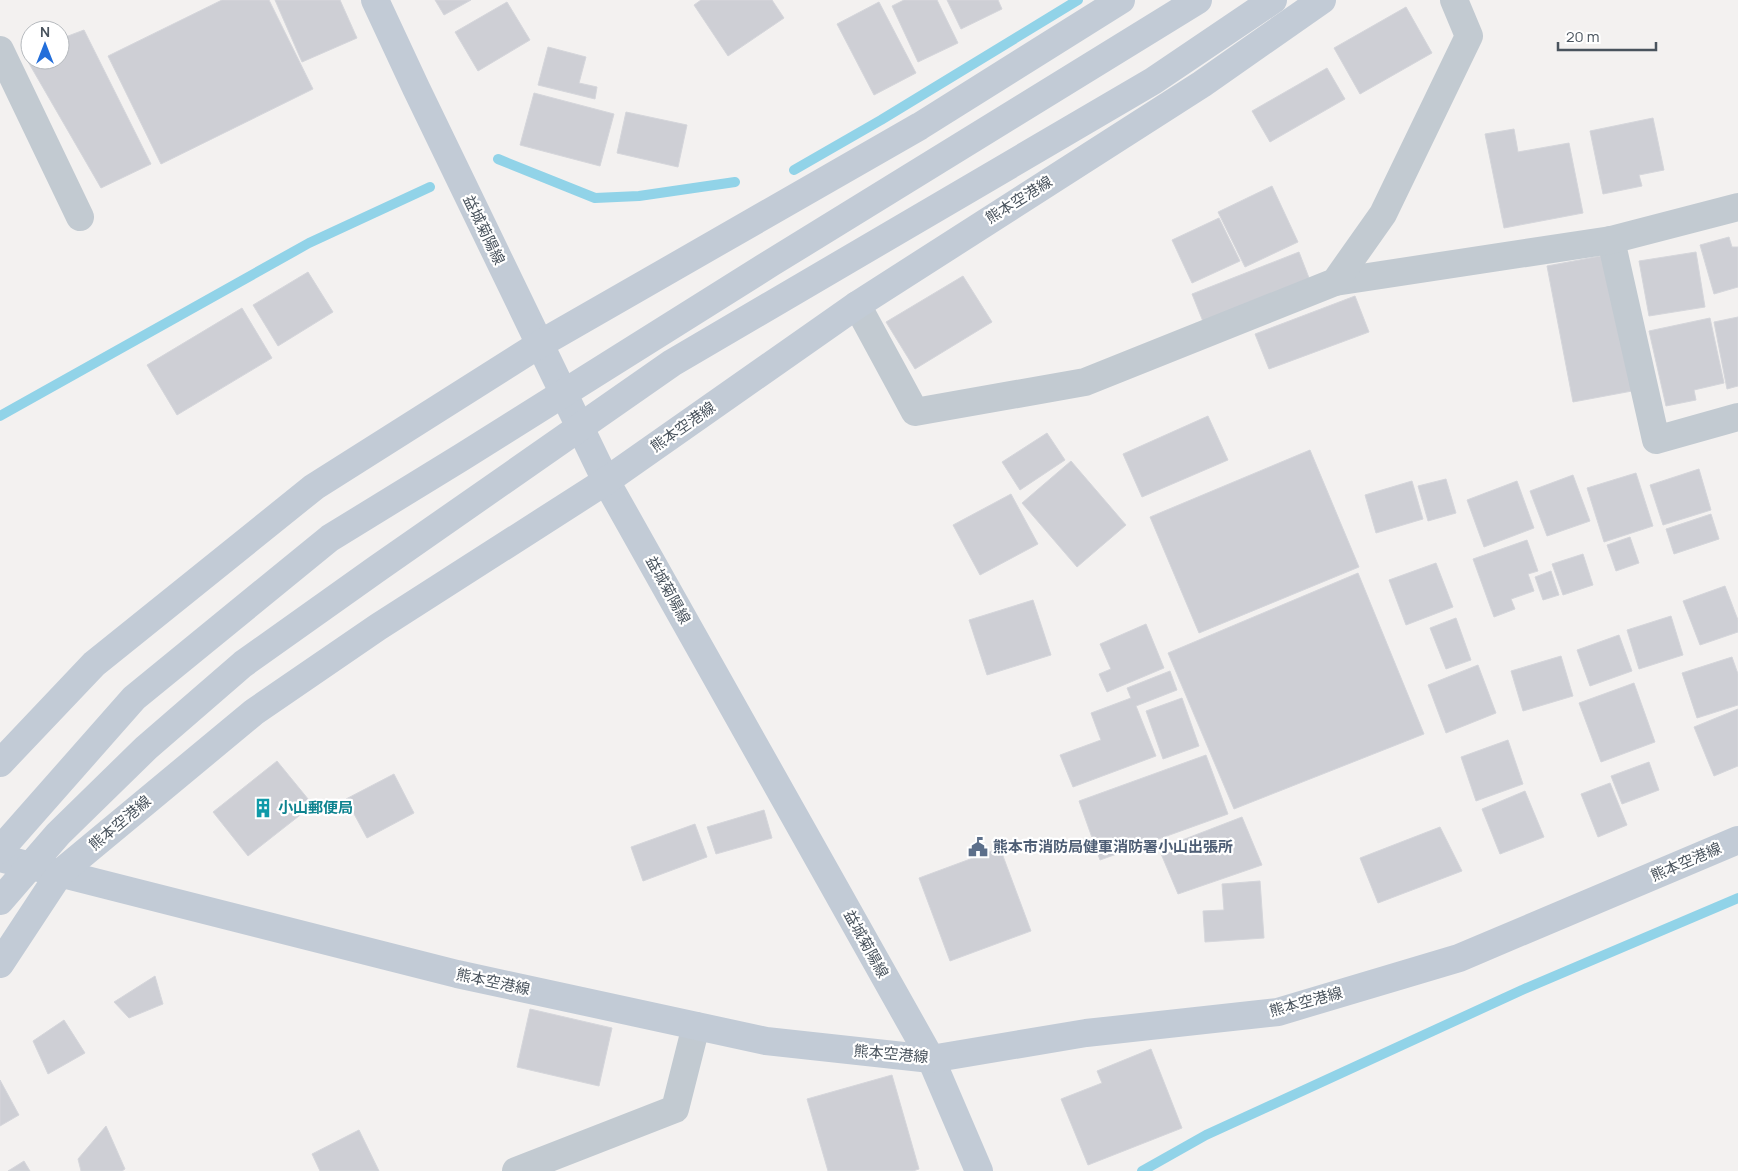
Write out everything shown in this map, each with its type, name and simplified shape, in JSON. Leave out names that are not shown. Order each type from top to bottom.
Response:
[{"type":"main road","name":"益城菊陽線","points":[[375,0],[606,481],[931,1059],[979,1171]]},
{"type":"main road","points":[[2,756],[94,664],[314,487],[540,344],[920,126],[1121,0]]},
{"type":"main road","points":[[0,850],[134,698],[330,538],[771,262],[1198,0]]},
{"type":"main road","points":[[0,901],[58,834],[146,748],[243,664],[378,568],[672,363],[1154,81],[1273,0]]},
{"type":"main road","name":"熊本空港線","points":[[0,964],[60,874],[254,712],[378,627],[606,481],[857,305],[1202,84],[1322,0]]},
{"type":"main road","name":"熊本空港線","points":[[0,858],[457,974],[696,1026],[766,1041],[931,1059],[1086,1033],[1278,1012],[1459,958],[1738,840]]},
{"type":"street","points":[[1334,282],[1383,214],[1469,36],[1454,0]]},
{"type":"street","points":[[0,50],[80,217]]},
{"type":"street","points":[[857,305],[915,412],[1085,382],[1334,282],[1611,240],[1738,207]]},
{"type":"street","points":[[1611,240],[1656,440],[1738,418]]},
{"type":"street","points":[[516,1171],[675,1109],[696,1026]]},
{"type":"building","points":[[222,0],[269,0],[313,89],[161,164],[108,56]]},
{"type":"building","points":[[275,0],[340,0],[357,38],[302,62]]},
{"type":"building","points":[[435,0],[471,0],[444,15]]},
{"type":"building","points":[[701,0],[772,0],[784,18],[728,56],[694,5]]},
{"type":"building","points":[[904,0],[937,0],[958,43],[918,62],[892,6]]},
{"type":"building","points":[[947,0],[998,0],[1002,9],[961,29]]},
{"type":"building","points":[[507,2],[530,40],[478,71],[455,32]]},
{"type":"building","points":[[879,2],[916,73],[874,95],[837,24]]},
{"type":"building","points":[[1406,7],[1432,53],[1360,94],[1334,48]]},
{"type":"building","points":[[84,30],[151,164],[101,188],[33,70],[70,70],[70,35]]},
{"type":"building","points":[[548,47],[586,57],[579,83],[597,87],[595,99],[538,85]]},
{"type":"building","points":[[1327,68],[1345,99],[1270,142],[1252,111]]},
{"type":"building","points":[[534,93],[614,114],[600,166],[520,145]]},
{"type":"building","points":[[626,112],[687,125],[678,167],[617,153]]},
{"type":"building","points":[[1653,118],[1664,170],[1639,175],[1642,186],[1603,194],[1590,131]]},
{"type":"building","points":[[1514,129],[1518,152],[1569,143],[1583,213],[1504,228],[1485,134]]},
{"type":"building","points":[[1272,186],[1298,242],[1245,267],[1218,212]]},
{"type":"building","points":[[1219,218],[1240,261],[1192,283],[1172,240]]},
{"type":"building","points":[[1729,237],[1732,247],[1738,247],[1738,287],[1714,294],[1700,245]]},
{"type":"building","points":[[1299,252],[1311,283],[1204,324],[1192,294]]},
{"type":"building","points":[[1696,252],[1705,307],[1649,316],[1639,261]]},
{"type":"building","points":[[1606,255],[1632,391],[1573,402],[1547,266]]},
{"type":"building","points":[[308,272],[333,312],[278,346],[253,305]]},
{"type":"building","points":[[963,276],[992,322],[915,369],[886,322]]},
{"type":"building","points":[[1355,296],[1369,332],[1269,369],[1255,334]]},
{"type":"building","points":[[242,308],[272,358],[177,415],[147,365]]},
{"type":"building","points":[[1738,317],[1738,386],[1727,389],[1714,322]]},
{"type":"building","points":[[1710,318],[1724,383],[1694,390],[1696,400],[1666,406],[1649,331]]},
{"type":"building","points":[[1208,416],[1228,460],[1142,497],[1123,454]]},
{"type":"building","points":[[1047,433],[1065,460],[1020,490],[1002,462]]},
{"type":"building","points":[[1310,450],[1359,567],[1199,633],[1150,517]]},
{"type":"building","points":[[1071,461],[1126,525],[1077,567],[1022,503]]},
{"type":"building","points":[[1699,469],[1711,510],[1663,525],[1650,485]]},
{"type":"building","points":[[1636,473],[1653,526],[1604,542],[1587,488]]},
{"type":"building","points":[[1573,475],[1590,521],[1547,536],[1530,491]]},
{"type":"building","points":[[1446,479],[1456,513],[1428,521],[1418,486]]},
{"type":"building","points":[[1412,481],[1423,519],[1376,533],[1365,495]]},
{"type":"building","points":[[1517,481],[1534,528],[1484,547],[1467,500]]},
{"type":"building","points":[[1011,494],[1038,544],[980,575],[953,525]]},
{"type":"building","points":[[1711,514],[1719,539],[1674,554],[1666,529]]},
{"type":"building","points":[[1630,537],[1639,563],[1616,571],[1607,545]]},
{"type":"building","points":[[1527,540],[1538,571],[1528,574],[1534,591],[1511,599],[1515,609],[1494,617],[1473,559]]},
{"type":"building","points":[[1583,554],[1593,585],[1563,595],[1552,564]]},
{"type":"building","points":[[1436,563],[1453,607],[1406,625],[1389,580]]},
{"type":"building","points":[[1551,571],[1559,595],[1543,600],[1535,577]]},
{"type":"building","points":[[1358,573],[1424,734],[1234,809],[1168,653]]},
{"type":"building","points":[[1725,586],[1738,620],[1738,632],[1700,645],[1683,601]]},
{"type":"building","points":[[1033,600],[1051,655],[987,675],[969,620]]},
{"type":"building","points":[[1671,616],[1683,655],[1639,669],[1627,630]]},
{"type":"building","points":[[1456,618],[1471,660],[1446,669],[1430,628]]},
{"type":"building","points":[[1146,624],[1164,668],[1107,692],[1099,674],[1111,669],[1100,644]]},
{"type":"building","points":[[1619,635],[1632,671],[1590,686],[1577,650]]},
{"type":"building","points":[[1561,656],[1573,696],[1523,711],[1511,671]]},
{"type":"building","points":[[1732,657],[1738,674],[1738,705],[1697,718],[1682,673]]},
{"type":"building","points":[[1478,665],[1496,713],[1446,733],[1428,685]]},
{"type":"building","points":[[1170,671],[1177,690],[1136,706],[1156,756],[1073,787],[1060,755],[1101,740],[1091,713],[1131,698],[1127,688]]},
{"type":"building","points":[[1634,683],[1655,742],[1601,762],[1579,703]]},
{"type":"building","points":[[1182,698],[1199,746],[1163,759],[1146,711]]},
{"type":"building","points":[[1738,709],[1738,766],[1714,776],[1694,727]]},
{"type":"building","points":[[1508,740],[1523,784],[1476,801],[1461,757]]},
{"type":"building","points":[[1206,755],[1228,814],[1100,860],[1079,801]]},
{"type":"building","name":"小山郵便局","points":[[277,761],[313,805],[248,856],[213,812]]},
{"type":"building","points":[[1649,762],[1659,790],[1622,804],[1611,776]]},
{"type":"building","points":[[394,774],[414,813],[367,838],[346,799]]},
{"type":"building","points":[[1610,783],[1627,825],[1598,837],[1581,794]]},
{"type":"building","points":[[1525,791],[1544,837],[1500,854],[1482,809]]},
{"type":"building","points":[[764,810],[772,838],[716,854],[707,827]]},
{"type":"building","points":[[1242,817],[1262,865],[1178,894],[1159,849]]},
{"type":"building","points":[[695,824],[707,857],[643,881],[631,847]]},
{"type":"building","points":[[1440,827],[1462,871],[1378,903],[1360,858]]},
{"type":"building","points":[[1000,848],[1031,931],[950,961],[919,878]]},
{"type":"building","points":[[1260,881],[1264,938],[1205,942],[1203,911],[1224,910],[1222,884]]},
{"type":"building","points":[[155,976],[163,1004],[129,1018],[114,1002]]},
{"type":"building","points":[[530,1009],[612,1028],[599,1086],[517,1067]]},
{"type":"building","points":[[64,1020],[85,1053],[48,1074],[33,1041]]},
{"type":"building","points":[[1151,1049],[1182,1128],[1088,1165],[1061,1099],[1102,1083],[1097,1071]]},
{"type":"building","points":[[892,1075],[919,1169],[913,1171],[828,1171],[807,1099]]},
{"type":"building","points":[[0,1080],[19,1115],[0,1126]]},
{"type":"building","points":[[106,1126],[125,1169],[122,1171],[81,1171],[78,1159]]},
{"type":"building","points":[[359,1130],[379,1171],[320,1171],[312,1154]]},
{"type":"building","points":[[24,1161],[30,1171],[8,1171]]},
{"type":"waterway","points":[[794,170],[881,120],[1078,0]]},
{"type":"waterway","points":[[498,159],[595,198],[639,196],[735,182]]},
{"type":"waterway","points":[[0,416],[309,243],[430,187]]},
{"type":"waterway","points":[[1142,1171],[1206,1135],[1522,990],[1738,898]]},
{"type":"place","name":"小山郵便局","points":[[263,808]]},
{"type":"place","name":"熊本市消防局健軍消防署小山出張所","points":[[978,847]]}]
